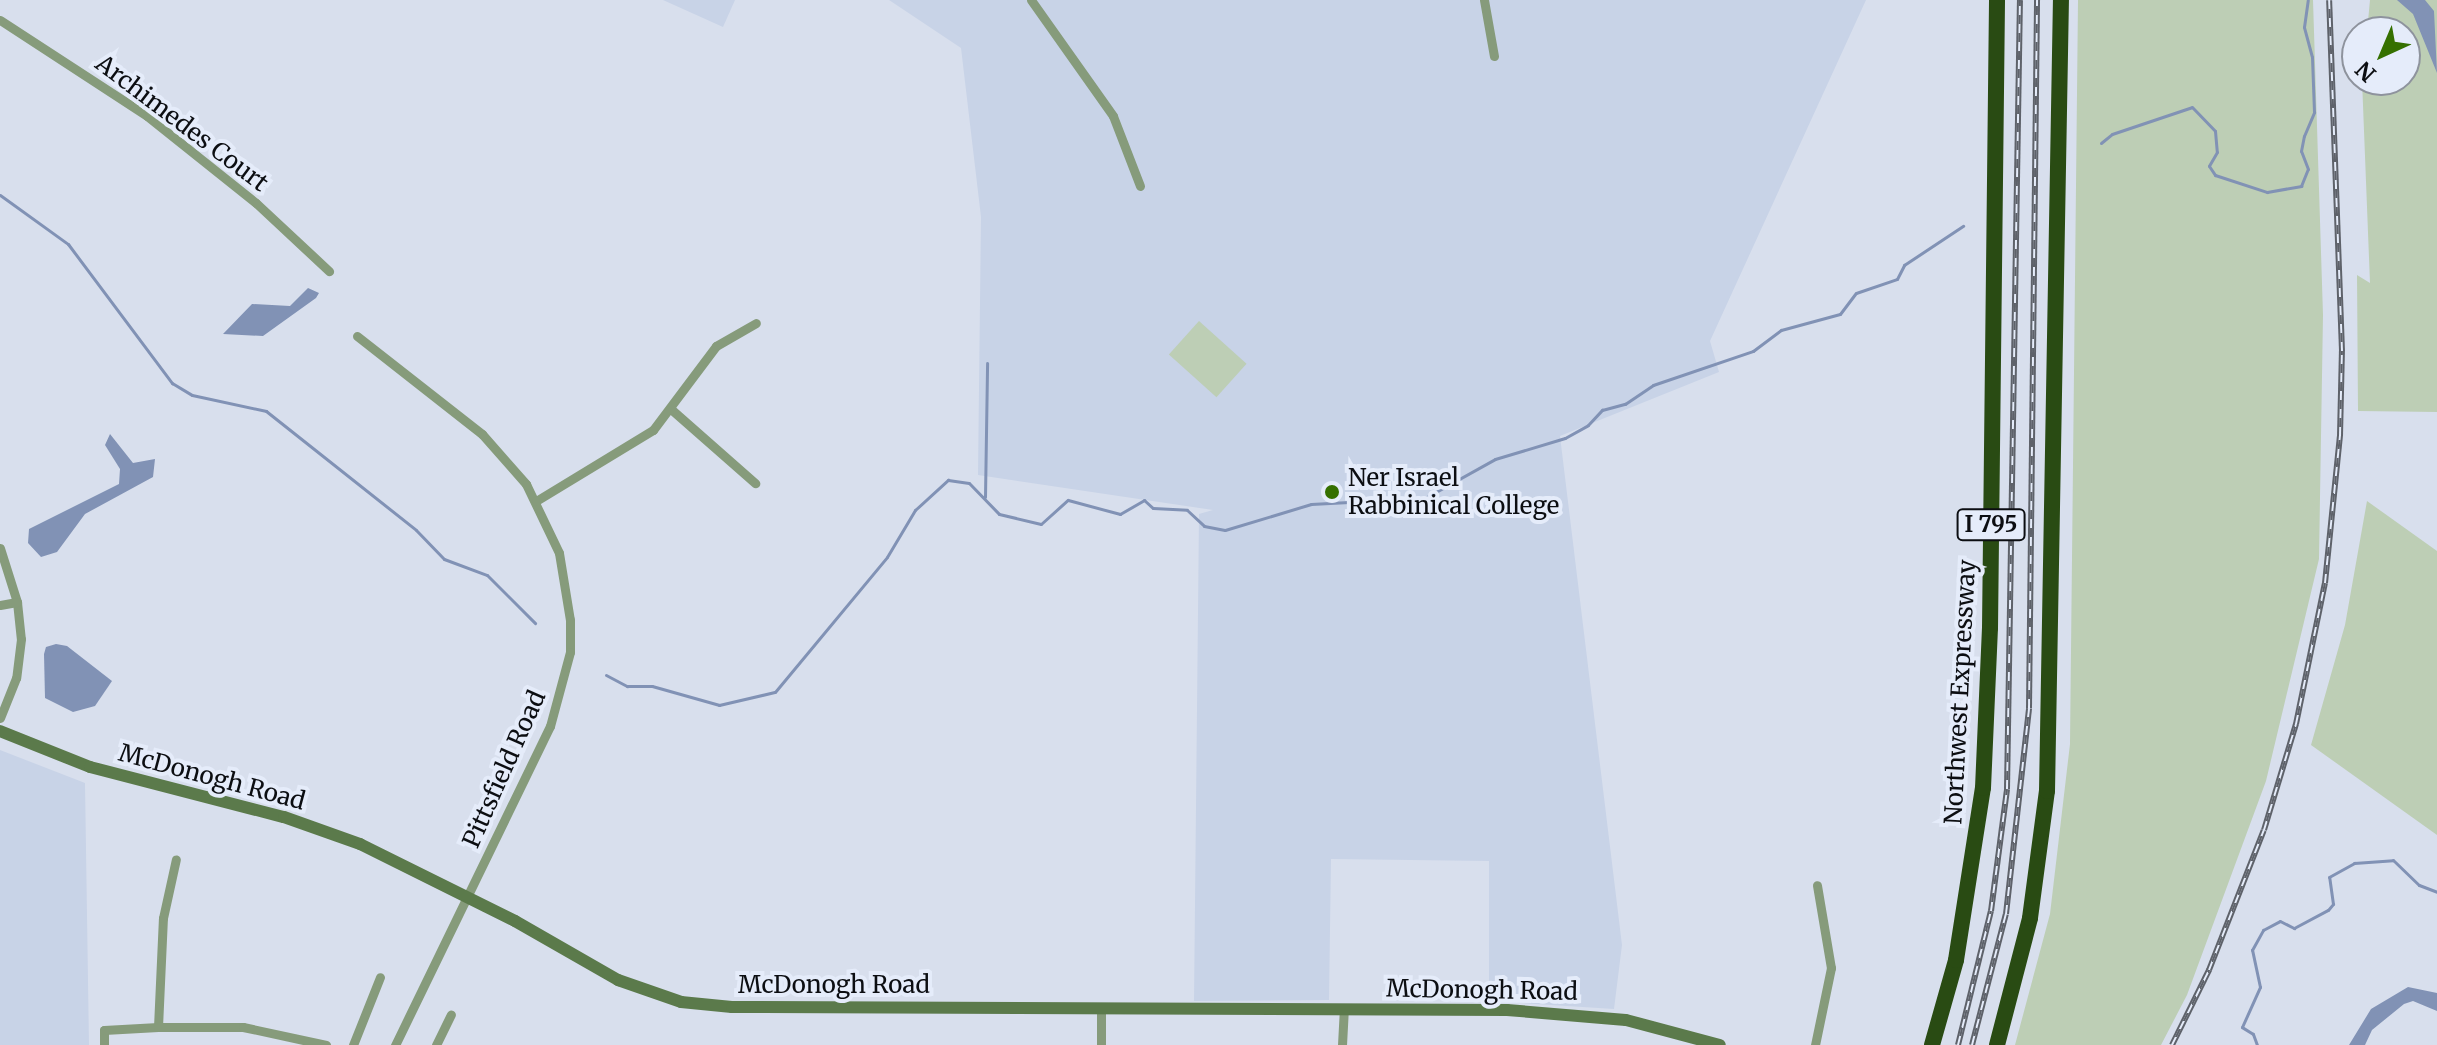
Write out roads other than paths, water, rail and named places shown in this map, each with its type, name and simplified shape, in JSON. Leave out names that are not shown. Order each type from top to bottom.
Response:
[{"type":"highway","name":"Northwest Expressway","points":[[1932,1045],[1956,960],[1975,862],[1988,708],[1997,0]]},
{"type":"highway","name":"I 795","points":[[1997,1045],[2030,918],[2047,791],[2061,0]]},
{"type":"main road","name":"McDonogh Road","points":[[0,731],[90,767],[311,825],[468,896],[618,980],[681,1002],[732,1007],[1344,1009],[1588,1014],[1720,1045]]},
{"type":"street","points":[[1031,0],[1113,116],[1140,186]]},
{"type":"street","points":[[1484,0],[1494,56]]},
{"type":"street","name":"Archimedes Court","points":[[0,20],[169,133],[329,271]]},
{"type":"street","points":[[536,501],[626,451],[672,410],[716,346],[756,323]]},
{"type":"street","name":"Pittsfield Road","points":[[357,336],[482,434],[536,501],[566,580],[570,652],[550,726],[395,1045]]},
{"type":"street","points":[[672,410],[755,483]]},
{"type":"street","points":[[0,548],[17,602],[19,657],[0,718]]},
{"type":"street","points":[[0,605],[17,602]]},
{"type":"street","points":[[158,1027],[163,918],[176,859]]},
{"type":"street","points":[[1815,1045],[1831,968],[1817,885]]},
{"type":"street","points":[[353,1045],[380,977]]},
{"type":"street","points":[[1101,1008],[1101,1045]]},
{"type":"street","points":[[1342,1045],[1344,1009]]},
{"type":"street","points":[[436,1045],[451,1014]]},
{"type":"street","points":[[104,1045],[104,1030],[158,1027],[254,1029],[326,1045]]},
{"type":"water","points":[[2397,0],[2425,0],[2434,11],[2437,73],[2421,34],[2421,16],[2413,14]]},
{"type":"water","points":[[308,288],[319,293],[316,298],[263,336],[223,334],[252,304],[290,306]]},
{"type":"water","points":[[110,434],[133,463],[155,459],[153,477],[85,514],[57,552],[41,557],[28,543],[29,529],[119,484],[120,469],[105,445]]},
{"type":"water","points":[[56,644],[67,646],[112,681],[95,706],[73,712],[45,698],[44,654],[46,647]]},
{"type":"water","points":[[2408,987],[2437,993],[2437,1011],[2413,1001],[2404,1004],[2372,1030],[2365,1045],[2349,1045],[2371,1009]]},
{"type":"waterway","points":[[2101,143],[2112,134],[2192,107],[2215,131],[2217,152],[2209,166],[2215,175],[2267,192],[2301,186],[2308,169],[2301,151],[2314,112],[2312,57],[2304,27],[2308,0]]},
{"type":"waterway","points":[[0,195],[68,244],[172,383],[192,395],[266,411],[416,530],[444,559],[487,575],[535,623]]},
{"type":"waterway","points":[[606,675],[627,686],[652,686],[719,705],[775,692],[887,557],[915,510],[948,480],[969,483],[999,514],[1041,524],[1068,500],[1120,514],[1144,500],[1153,508],[1187,510],[1204,526],[1225,530],[1311,504],[1425,498],[1495,459],[1565,438],[1588,425],[1602,410],[1625,404],[1653,385],[1753,351],[1781,330],[1840,314],[1856,293],[1897,279],[1904,265],[1963,226]]},
{"type":"waterway","points":[[985,497],[987,363]]},
{"type":"waterway","points":[[2257,1045],[2253,1034],[2242,1027],[2260,987],[2252,950],[2263,930],[2280,921],[2294,928],[2328,910],[2333,904],[2329,877],[2354,863],[2393,860],[2419,885],[2437,892]]},
{"type":"railway","points":[[1958,1045],[1991,911],[2007,789],[2020,0]]},
{"type":"railway","points":[[1972,1045],[2006,914],[2029,708],[2037,0]]},
{"type":"railway","points":[[2172,1045],[2209,970],[2264,830],[2296,724],[2325,583],[2340,436],[2342,351],[2329,0]]},
{"type":"place","name":"Ner Israel Rabbinical College","points":[[1332,492]]}]
